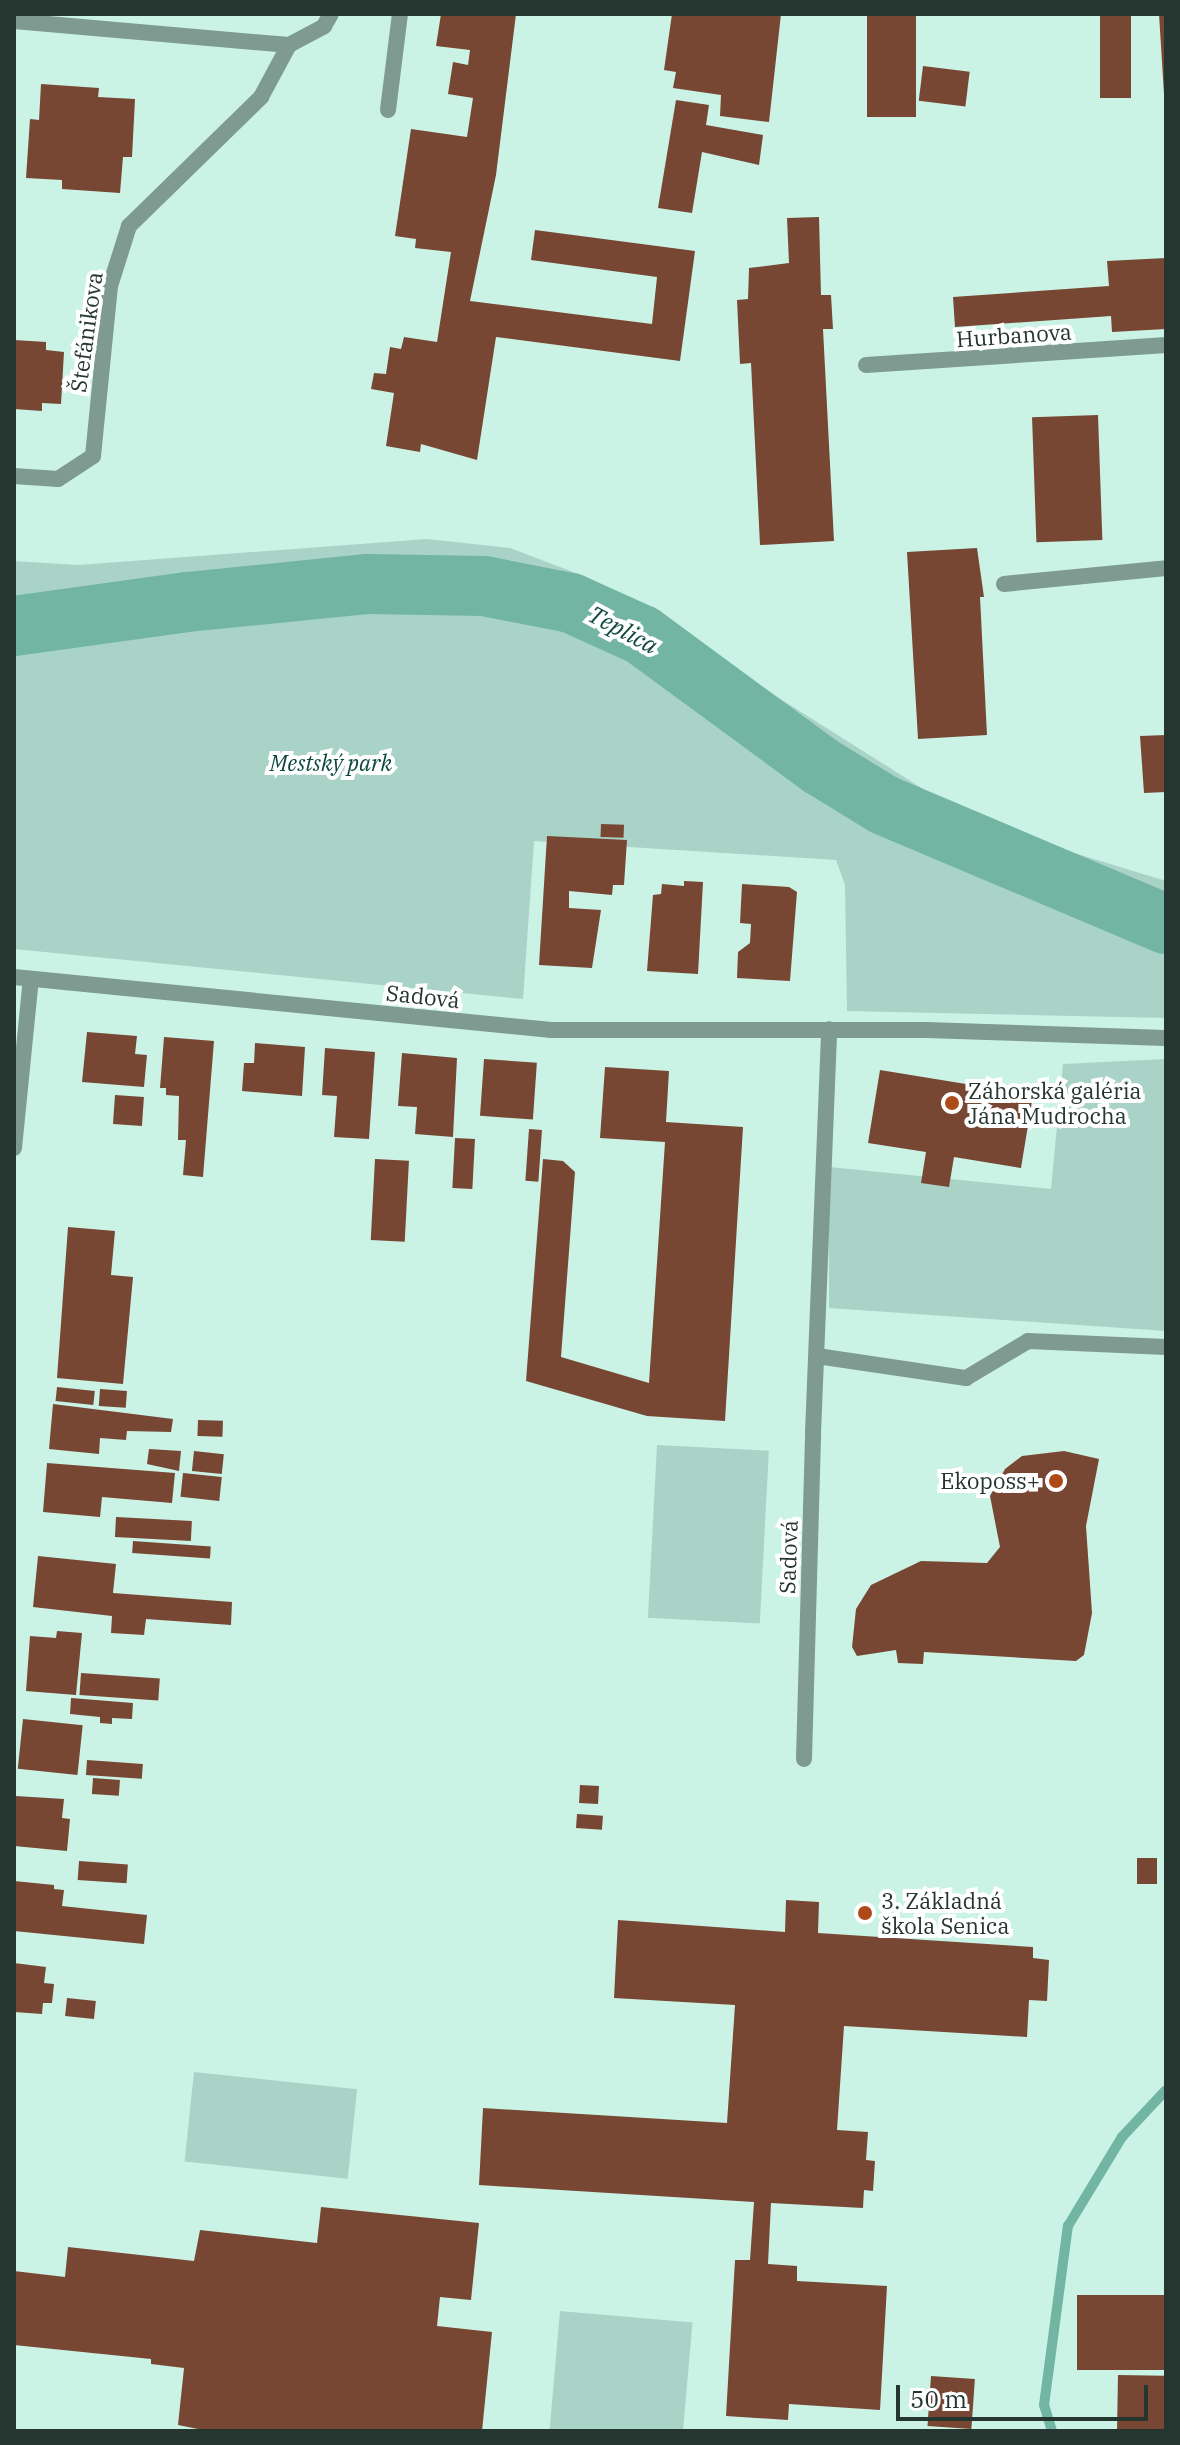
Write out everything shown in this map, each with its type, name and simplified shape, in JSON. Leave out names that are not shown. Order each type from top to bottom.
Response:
[{"type":"street","points":[[14,21],[289,45],[324,26],[331,14]]},
{"type":"street","points":[[388,110],[400,14]]},
{"type":"street","name":"Štefánikova","points":[[14,476],[58,479],[93,456],[110,286],[129,226],[261,97],[289,45]]},
{"type":"street","name":"Hurbanova","points":[[866,365],[1166,345]]},
{"type":"street","points":[[1004,584],[1166,568]]},
{"type":"street","points":[[14,1148],[22,978]]},
{"type":"street","name":"Sadová","points":[[22,978],[551,1030],[829,1029],[1166,1038]]},
{"type":"street","name":"Sadová","points":[[804,1759],[829,1029]]},
{"type":"street","points":[[817,1356],[966,1378],[1028,1341],[1166,1347]]},
{"type":"green space","name":"Mestský park","points":[[427,539],[510,548],[589,578],[931,794],[1048,845],[1166,881],[1166,1018],[847,1011],[845,885],[836,860],[534,841],[523,999],[14,949],[14,561],[78,565]]},
{"type":"green space","points":[[1166,1059],[1166,1331],[829,1308],[829,1167],[1051,1189],[1063,1064]]},
{"type":"green space","points":[[657,1445],[769,1451],[760,1624],[648,1618]]},
{"type":"green space","points":[[194,2072],[357,2089],[348,2179],[185,2162]]},
{"type":"green space","points":[[560,2311],[692,2323],[683,2431],[550,2431]]},
{"type":"building","points":[[441,14],[516,14],[496,175],[470,301],[652,324],[657,277],[531,260],[535,230],[695,251],[680,361],[496,337],[477,460],[421,444],[420,452],[386,446],[394,393],[371,389],[374,373],[386,374],[390,347],[401,349],[404,337],[437,342],[451,252],[415,248],[416,239],[395,236],[411,129],[467,137],[473,98],[448,94],[453,62],[468,65],[470,50],[436,46]]},
{"type":"building","points":[[672,14],[781,14],[769,122],[720,116],[721,95],[673,88],[676,72],[664,70]]},
{"type":"building","points":[[867,14],[916,14],[916,117],[867,117]]},
{"type":"building","points":[[1100,14],[1131,14],[1131,98],[1100,98]]},
{"type":"building","points":[[1159,14],[1166,14],[1166,94],[1164,94]]},
{"type":"building","points":[[923,66],[970,72],[965,106],[919,101]]},
{"type":"building","points":[[41,84],[99,88],[98,97],[135,99],[132,157],[123,157],[120,193],[62,189],[62,180],[26,178],[30,119],[39,120]]},
{"type":"building","points":[[676,100],[709,105],[706,125],[763,135],[759,165],[702,152],[692,213],[658,208]]},
{"type":"building","points":[[819,217],[821,295],[831,295],[833,329],[823,329],[834,541],[760,545],[751,363],[740,364],[737,300],[748,299],[749,268],[789,263],[787,218]]},
{"type":"building","points":[[1166,258],[1166,329],[1112,332],[1111,316],[955,327],[953,297],[1109,286],[1107,261]]},
{"type":"building","points":[[14,340],[46,342],[46,350],[64,352],[61,404],[42,403],[42,411],[14,409]]},
{"type":"building","points":[[1098,415],[1102,540],[1036,542],[1032,417]]},
{"type":"building","points":[[977,548],[984,597],[980,597],[987,735],[918,739],[907,552]]},
{"type":"building","points":[[1166,735],[1166,792],[1144,793],[1140,736]]},
{"type":"building","points":[[601,824],[624,825],[624,838],[601,837]]},
{"type":"building","points":[[547,836],[627,840],[624,885],[613,885],[612,895],[569,891],[569,908],[601,910],[592,968],[539,965]]},
{"type":"building","points":[[684,881],[703,882],[698,974],[647,971],[653,895],[661,894],[662,884],[684,886]]},
{"type":"building","points":[[742,884],[789,887],[797,892],[790,981],[737,978],[738,952],[750,943],[751,924],[740,923]]},
{"type":"building","points":[[87,1032],[137,1036],[135,1054],[147,1055],[144,1087],[82,1082]]},
{"type":"building","points":[[164,1037],[214,1041],[203,1177],[183,1175],[186,1140],[178,1140],[179,1096],[166,1095],[166,1088],[160,1088]]},
{"type":"building","points":[[255,1043],[305,1047],[302,1096],[242,1091],[244,1063],[254,1063]]},
{"type":"building","points":[[325,1048],[375,1052],[369,1139],[334,1137],[337,1096],[322,1095]]},
{"type":"building","points":[[402,1053],[457,1058],[453,1137],[415,1134],[417,1107],[398,1106]]},
{"type":"building","points":[[484,1059],[537,1063],[533,1120],[480,1116]]},
{"type":"building","points":[[605,1067],[669,1071],[666,1122],[743,1127],[725,1421],[647,1416],[526,1381],[543,1159],[563,1161],[575,1172],[561,1357],[649,1383],[665,1142],[600,1138]]},
{"type":"building","points":[[880,1070],[1033,1095],[1021,1168],[954,1157],[949,1187],[921,1183],[926,1152],[868,1143]]},
{"type":"building","points":[[115,1095],[144,1097],[142,1126],[113,1124]]},
{"type":"building","points":[[529,1129],[542,1130],[538,1182],[525,1181]]},
{"type":"building","points":[[455,1138],[475,1139],[472,1189],[452,1188]]},
{"type":"building","points":[[375,1159],[409,1161],[405,1242],[371,1240]]},
{"type":"building","points":[[68,1227],[115,1231],[111,1275],[133,1277],[123,1384],[57,1378]]},
{"type":"building","points":[[57,1387],[95,1391],[93,1405],[56,1401]]},
{"type":"building","points":[[100,1389],[127,1391],[126,1408],[99,1406]]},
{"type":"building","points":[[53,1404],[173,1419],[171,1432],[127,1431],[126,1440],[100,1438],[99,1454],[49,1449]]},
{"type":"building","points":[[198,1420],[223,1421],[222,1437],[197,1436]]},
{"type":"building","points":[[149,1449],[181,1451],[179,1471],[147,1464]]},
{"type":"building","points":[[194,1451],[224,1454],[222,1474],[192,1471]]},
{"type":"building","points":[[1064,1451],[1099,1459],[1086,1526],[1092,1613],[1084,1655],[1076,1661],[924,1652],[923,1664],[898,1663],[896,1650],[857,1656],[852,1647],[856,1609],[871,1585],[921,1561],[987,1563],[1000,1547],[990,1496],[1005,1469],[1022,1456]]},
{"type":"building","points":[[47,1463],[175,1473],[172,1503],[102,1497],[100,1517],[43,1512]]},
{"type":"building","points":[[183,1473],[222,1477],[219,1501],[180,1497]]},
{"type":"building","points":[[116,1517],[192,1521],[191,1541],[115,1537]]},
{"type":"building","points":[[133,1541],[211,1546],[210,1558],[132,1553]]},
{"type":"building","points":[[38,1556],[116,1564],[113,1593],[232,1602],[231,1625],[146,1619],[144,1635],[111,1633],[112,1616],[33,1607]]},
{"type":"building","points":[[57,1631],[82,1633],[76,1695],[26,1691],[30,1636],[56,1638]]},
{"type":"building","points":[[81,1673],[160,1679],[158,1700],[79,1695]]},
{"type":"building","points":[[71,1698],[133,1703],[132,1719],[112,1718],[112,1724],[100,1723],[100,1717],[70,1714]]},
{"type":"building","points":[[23,1719],[83,1725],[77,1775],[18,1769]]},
{"type":"building","points":[[87,1760],[143,1764],[142,1779],[86,1775]]},
{"type":"building","points":[[93,1778],[120,1780],[119,1796],[92,1794]]},
{"type":"building","points":[[580,1785],[599,1786],[598,1804],[579,1803]]},
{"type":"building","points":[[16,1796],[64,1799],[62,1818],[70,1819],[67,1851],[14,1846]]},
{"type":"building","points":[[577,1814],[603,1816],[602,1830],[576,1828]]},
{"type":"building","points":[[1137,1858],[1157,1858],[1157,1884],[1137,1884]]},
{"type":"building","points":[[79,1861],[128,1864],[127,1883],[78,1880]]},
{"type":"building","points":[[14,1881],[54,1885],[54,1889],[64,1890],[62,1906],[147,1915],[144,1944],[14,1931]]},
{"type":"building","points":[[786,1900],[819,1902],[818,1933],[1033,1947],[1033,1958],[1049,1960],[1047,2001],[1029,2000],[1027,2037],[844,2026],[837,2130],[868,2132],[866,2160],[875,2161],[873,2191],[864,2190],[863,2208],[771,2203],[768,2264],[797,2266],[797,2281],[887,2286],[880,2410],[789,2404],[788,2420],[726,2416],[735,2260],[750,2260],[754,2202],[479,2185],[483,2108],[727,2123],[735,2005],[614,1998],[618,1920],[785,1932]]},
{"type":"building","points":[[14,1963],[46,1967],[44,1983],[54,1984],[52,2003],[43,2003],[42,2014],[14,2012]]},
{"type":"building","points":[[67,1998],[96,2001],[94,2019],[65,2016]]},
{"type":"building","points":[[321,2207],[479,2223],[471,2300],[440,2297],[437,2326],[492,2332],[482,2431],[208,2431],[178,2425],[184,2368],[151,2364],[151,2359],[14,2345],[14,2271],[65,2277],[68,2247],[194,2261],[200,2230],[317,2243]]},
{"type":"building","points":[[1077,2295],[1166,2295],[1166,2370],[1077,2370]]},
{"type":"building","points":[[1118,2375],[1165,2376],[1164,2431],[1117,2431]]},
{"type":"building","points":[[931,2376],[975,2379],[971,2429],[928,2426]]},
{"type":"waterway","name":"Teplica","points":[[14,626],[187,602],[368,584],[484,586],[571,603],[642,635],[822,767],[884,805],[1166,924]]},
{"type":"waterway","points":[[1052,2431],[1044,2405],[1068,2226],[1122,2137],[1166,2090]]},
{"type":"place","name":"Záhorská galéria Jána Mudrocha","points":[[952,1103]]},
{"type":"place","name":"Ekoposs+","points":[[1056,1481]]},
{"type":"place","name":"3. Základná škola Senica","points":[[865,1913]]}]
